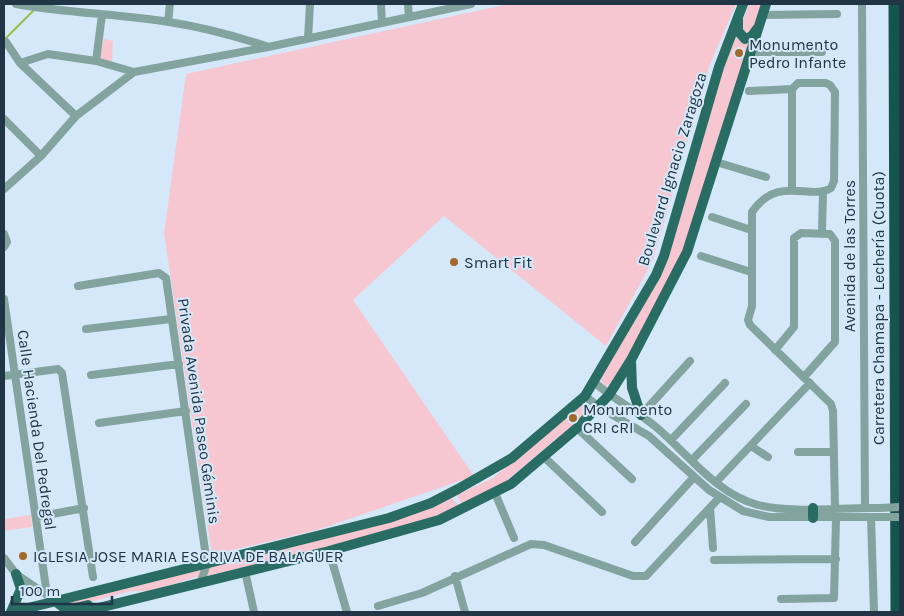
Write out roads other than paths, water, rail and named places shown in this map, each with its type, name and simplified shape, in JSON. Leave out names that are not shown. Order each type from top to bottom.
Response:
[{"type":"highway","name":"Carretera Chamapa - Lechería (Cuota)","points":[[894,4],[896,612]]},
{"type":"main road","name":"Boulevard Ignacio Zaragoza","points":[[12,612],[51,598],[207,564],[389,518],[431,503],[512,458],[585,396],[648,289],[664,256],[719,67],[743,4]]},
{"type":"main road","points":[[82,612],[113,608],[150,594],[330,551],[419,527],[470,506],[495,493],[544,458],[599,407],[609,395],[631,360],[687,252],[766,4]]},
{"type":"main road","points":[[738,16],[738,31],[745,39],[752,36],[761,20]]},
{"type":"main road","points":[[631,360],[632,388],[641,415]]},
{"type":"main road","points":[[458,489],[459,502],[465,506],[470,506]]},
{"type":"main road","points":[[12,612],[21,589],[16,574]]},
{"type":"main road","points":[[51,598],[63,609],[70,610],[139,592],[150,594]]},
{"type":"street","points":[[168,22],[170,4]]},
{"type":"street","points":[[308,38],[310,4]]},
{"type":"street","points":[[381,4],[382,23]]},
{"type":"street","points":[[408,4],[409,17]]},
{"type":"street","points":[[4,189],[41,156],[76,116],[134,72],[268,47],[471,4]]},
{"type":"street","name":"Avenida de las Torres","points":[[862,4],[865,508]]},
{"type":"street","points":[[23,5],[56,11],[168,22],[231,35],[268,47]]},
{"type":"street","points":[[761,20],[837,14]]},
{"type":"street","points":[[96,61],[102,15]]},
{"type":"street","points":[[6,42],[20,63],[76,116]]},
{"type":"street","points":[[751,52],[822,52]]},
{"type":"street","points":[[20,63],[48,54],[96,61],[134,72]]},
{"type":"street","points":[[750,91],[792,89],[798,83],[826,83],[833,88],[834,181],[831,188],[823,191],[792,190],[778,192],[754,210],[751,230],[752,306],[748,323],[827,399],[833,411],[836,508]]},
{"type":"street","points":[[792,89],[792,190]]},
{"type":"street","points":[[4,119],[41,156]]},
{"type":"street","points":[[716,162],[766,177]]},
{"type":"street","points":[[822,233],[823,191]]},
{"type":"street","points":[[712,217],[751,230]]},
{"type":"street","points":[[775,350],[794,327],[794,238],[801,233],[830,234],[835,241],[836,342],[804,377]]},
{"type":"street","points":[[4,234],[7,242],[4,247]]},
{"type":"street","points":[[701,256],[751,272]]},
{"type":"street","name":"Privada Avenida Paseo Géminis","points":[[78,286],[163,274],[186,411],[207,564],[201,581]]},
{"type":"street","name":"Calle Hacienda Del Pedregal","points":[[4,299],[36,516],[51,598]]},
{"type":"street","points":[[86,329],[171,318]]},
{"type":"street","points":[[641,415],[690,361]]},
{"type":"street","points":[[91,375],[178,364]]},
{"type":"street","points":[[4,376],[61,370],[84,508],[93,577]]},
{"type":"street","points":[[594,382],[609,395],[641,415],[716,482],[738,497],[758,505],[836,518],[900,517]]},
{"type":"street","points":[[671,440],[724,383]]},
{"type":"street","points":[[716,482],[810,384]]},
{"type":"street","points":[[585,396],[599,407],[649,436],[719,498],[755,515],[813,513],[836,508],[900,507]]},
{"type":"street","points":[[692,460],[746,404]]},
{"type":"street","points":[[98,423],[186,411]]},
{"type":"street","points":[[577,428],[632,479]]},
{"type":"street","points":[[751,446],[768,457]]},
{"type":"street","points":[[798,452],[834,452]]},
{"type":"street","points":[[544,458],[602,512]]},
{"type":"street","points":[[635,542],[694,477]]},
{"type":"street","points":[[495,493],[514,538]]},
{"type":"street","points":[[378,606],[416,595],[525,546],[537,544],[633,576],[646,576],[719,498]]},
{"type":"street","points":[[36,516],[84,508]]},
{"type":"street","points":[[710,508],[713,548]]},
{"type":"street","points":[[781,599],[834,598],[836,518]]},
{"type":"street","points":[[871,518],[874,612]]},
{"type":"street","points":[[330,551],[347,612]]},
{"type":"street","points":[[4,558],[16,574],[51,598]]},
{"type":"street","points":[[714,560],[836,559]]},
{"type":"street","points":[[245,571],[254,612]]},
{"type":"street","points":[[455,576],[465,612]]},
{"type":"waterway","points":[[5,39],[35,9]]},
{"type":"place","name":"Monumento Pedro Infante","points":[[739,53]]},
{"type":"place","name":"Smart Fit","points":[[454,262]]},
{"type":"place","name":"Monumento CRI cRI","points":[[573,418]]},
{"type":"place","name":"IGLESIA JOSE MARIA ESCRIVA DE BALAGUER","points":[[23,556]]}]
